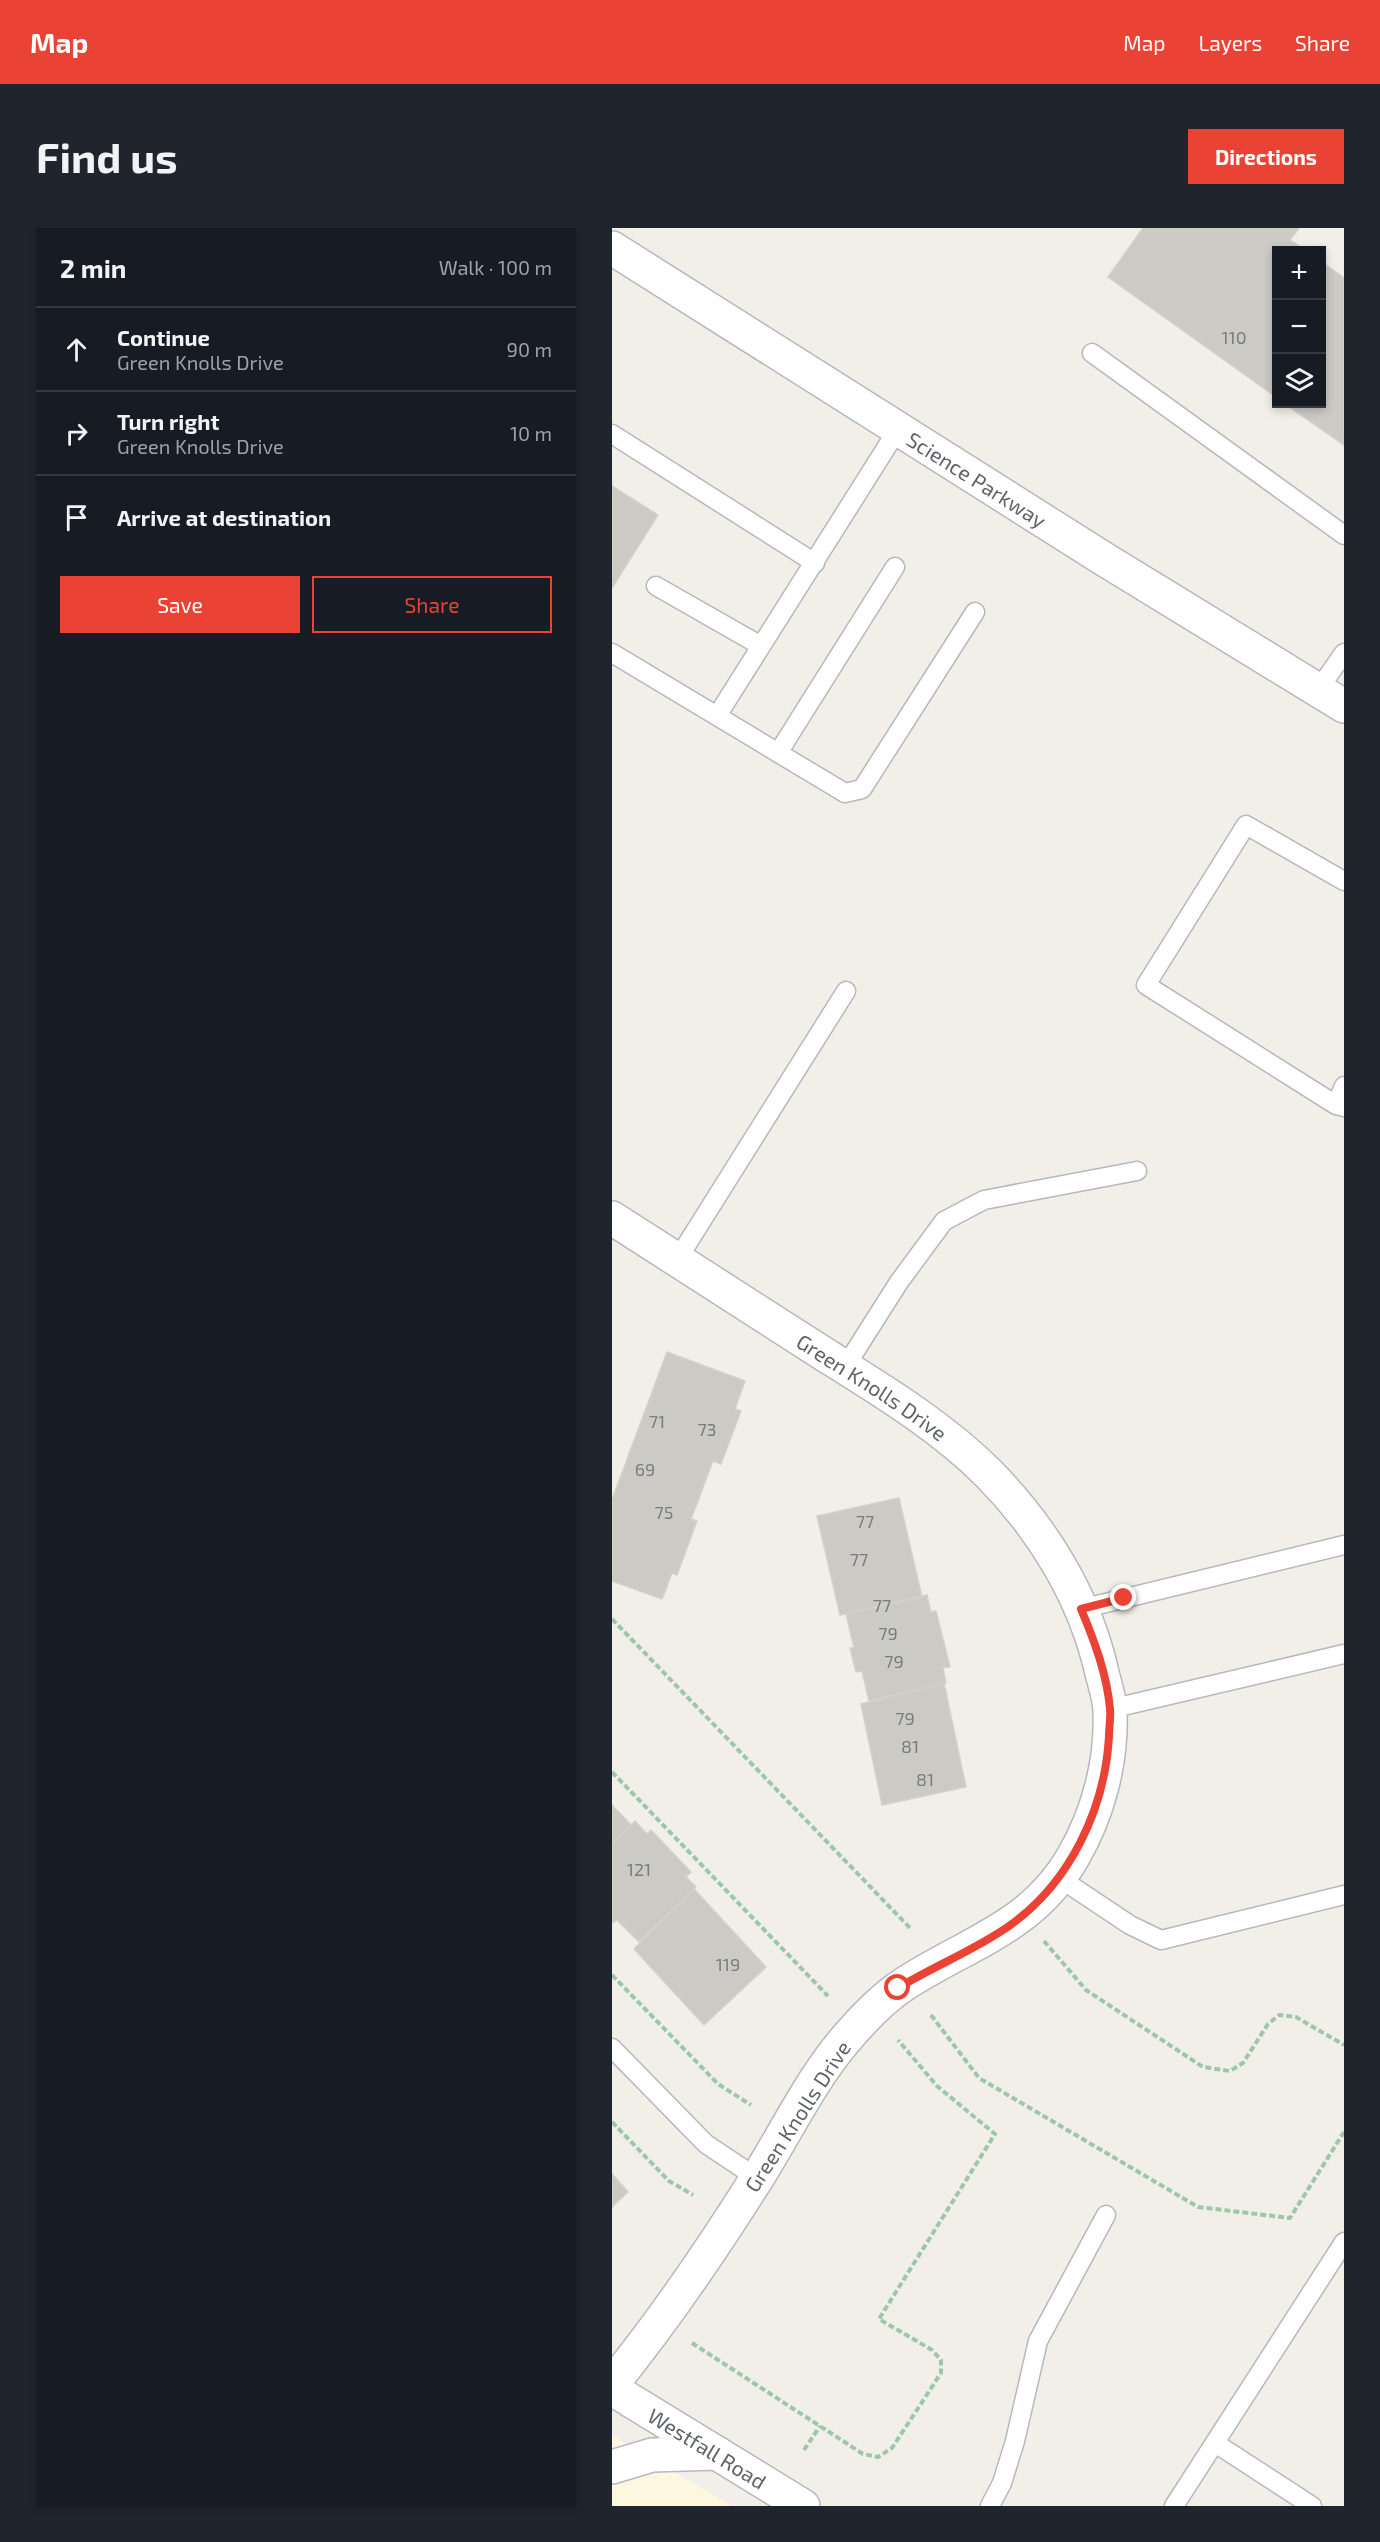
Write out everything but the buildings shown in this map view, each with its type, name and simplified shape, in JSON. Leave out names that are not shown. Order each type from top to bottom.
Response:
[{"type":"street","name":"Science Parkway","points":[[612,248],[1331,698]]},
{"type":"street","name":"Green Knolls Drive","points":[[612,1218],[845,1367],[936,1429],[987,1473],[1035,1527],[1071,1585],[1097,1648],[1110,1709],[1107,1766],[1094,1812],[1072,1858],[1059,1877],[1044,1897],[1010,1926],[908,1982],[871,2013],[846,2039],[825,2066],[757,2178],[642,2347],[612,2384]]},
{"type":"street","name":"Westfall Road","points":[[612,2389],[803,2506]]},
{"type":"street","points":[[612,2467],[651,2455],[717,2453]]},
{"type":"lane","points":[[1092,353],[1344,535]]},
{"type":"lane","points":[[717,716],[898,429]]},
{"type":"lane","points":[[612,434],[815,563]]},
{"type":"lane","points":[[778,753],[895,567]]},
{"type":"lane","points":[[656,586],[761,646]]},
{"type":"lane","points":[[612,652],[846,793],[861,789],[975,612]]},
{"type":"lane","points":[[1331,698],[1344,653]]},
{"type":"lane","points":[[1344,881],[1246,825],[1146,985],[1340,1106],[1344,1086]]},
{"type":"lane","points":[[677,1260],[846,991]]},
{"type":"lane","points":[[845,1367],[899,1282],[944,1221],[984,1200],[1137,1171]]},
{"type":"lane","points":[[1081,1609],[1344,1545]]},
{"type":"lane","points":[[1110,1709],[1344,1654]]},
{"type":"lane","points":[[1059,1877],[1130,1925],[1161,1940],[1344,1895]]},
{"type":"lane","points":[[612,2048],[705,2144],[757,2178]]},
{"type":"lane","points":[[990,2506],[1002,2483],[1015,2440],[1038,2341],[1106,2215]]},
{"type":"lane","points":[[1174,2506],[1344,2242]]},
{"type":"lane","points":[[1215,2444],[1312,2506]]},
{"type":"path","points":[[612,1619],[911,1929]]},
{"type":"path","points":[[612,1772],[828,1996]]},
{"type":"path","points":[[1044,1941],[1086,1990],[1203,2067],[1230,2071],[1243,2063],[1268,2024],[1279,2015],[1296,2017],[1344,2045]]},
{"type":"path","points":[[612,1975],[718,2084],[751,2105]]},
{"type":"path","points":[[931,2015],[978,2078],[1198,2207],[1290,2218],[1344,2132]]},
{"type":"path","points":[[692,2343],[862,2454],[878,2457],[892,2448],[941,2373],[941,2360],[932,2350],[879,2319],[995,2134],[937,2086],[898,2040]]},
{"type":"path","points":[[612,2122],[669,2181],[693,2195]]},
{"type":"path","points":[[804,2450],[820,2426]]},
{"type":"shaded area","points":[[612,2435],[732,2506],[612,2506]]},
{"type":"route","points":[[898,1988],[1010,1926],[1044,1897],[1072,1858],[1094,1812],[1107,1766],[1110,1709],[1097,1648],[1081,1609],[1124,1598]]}]
